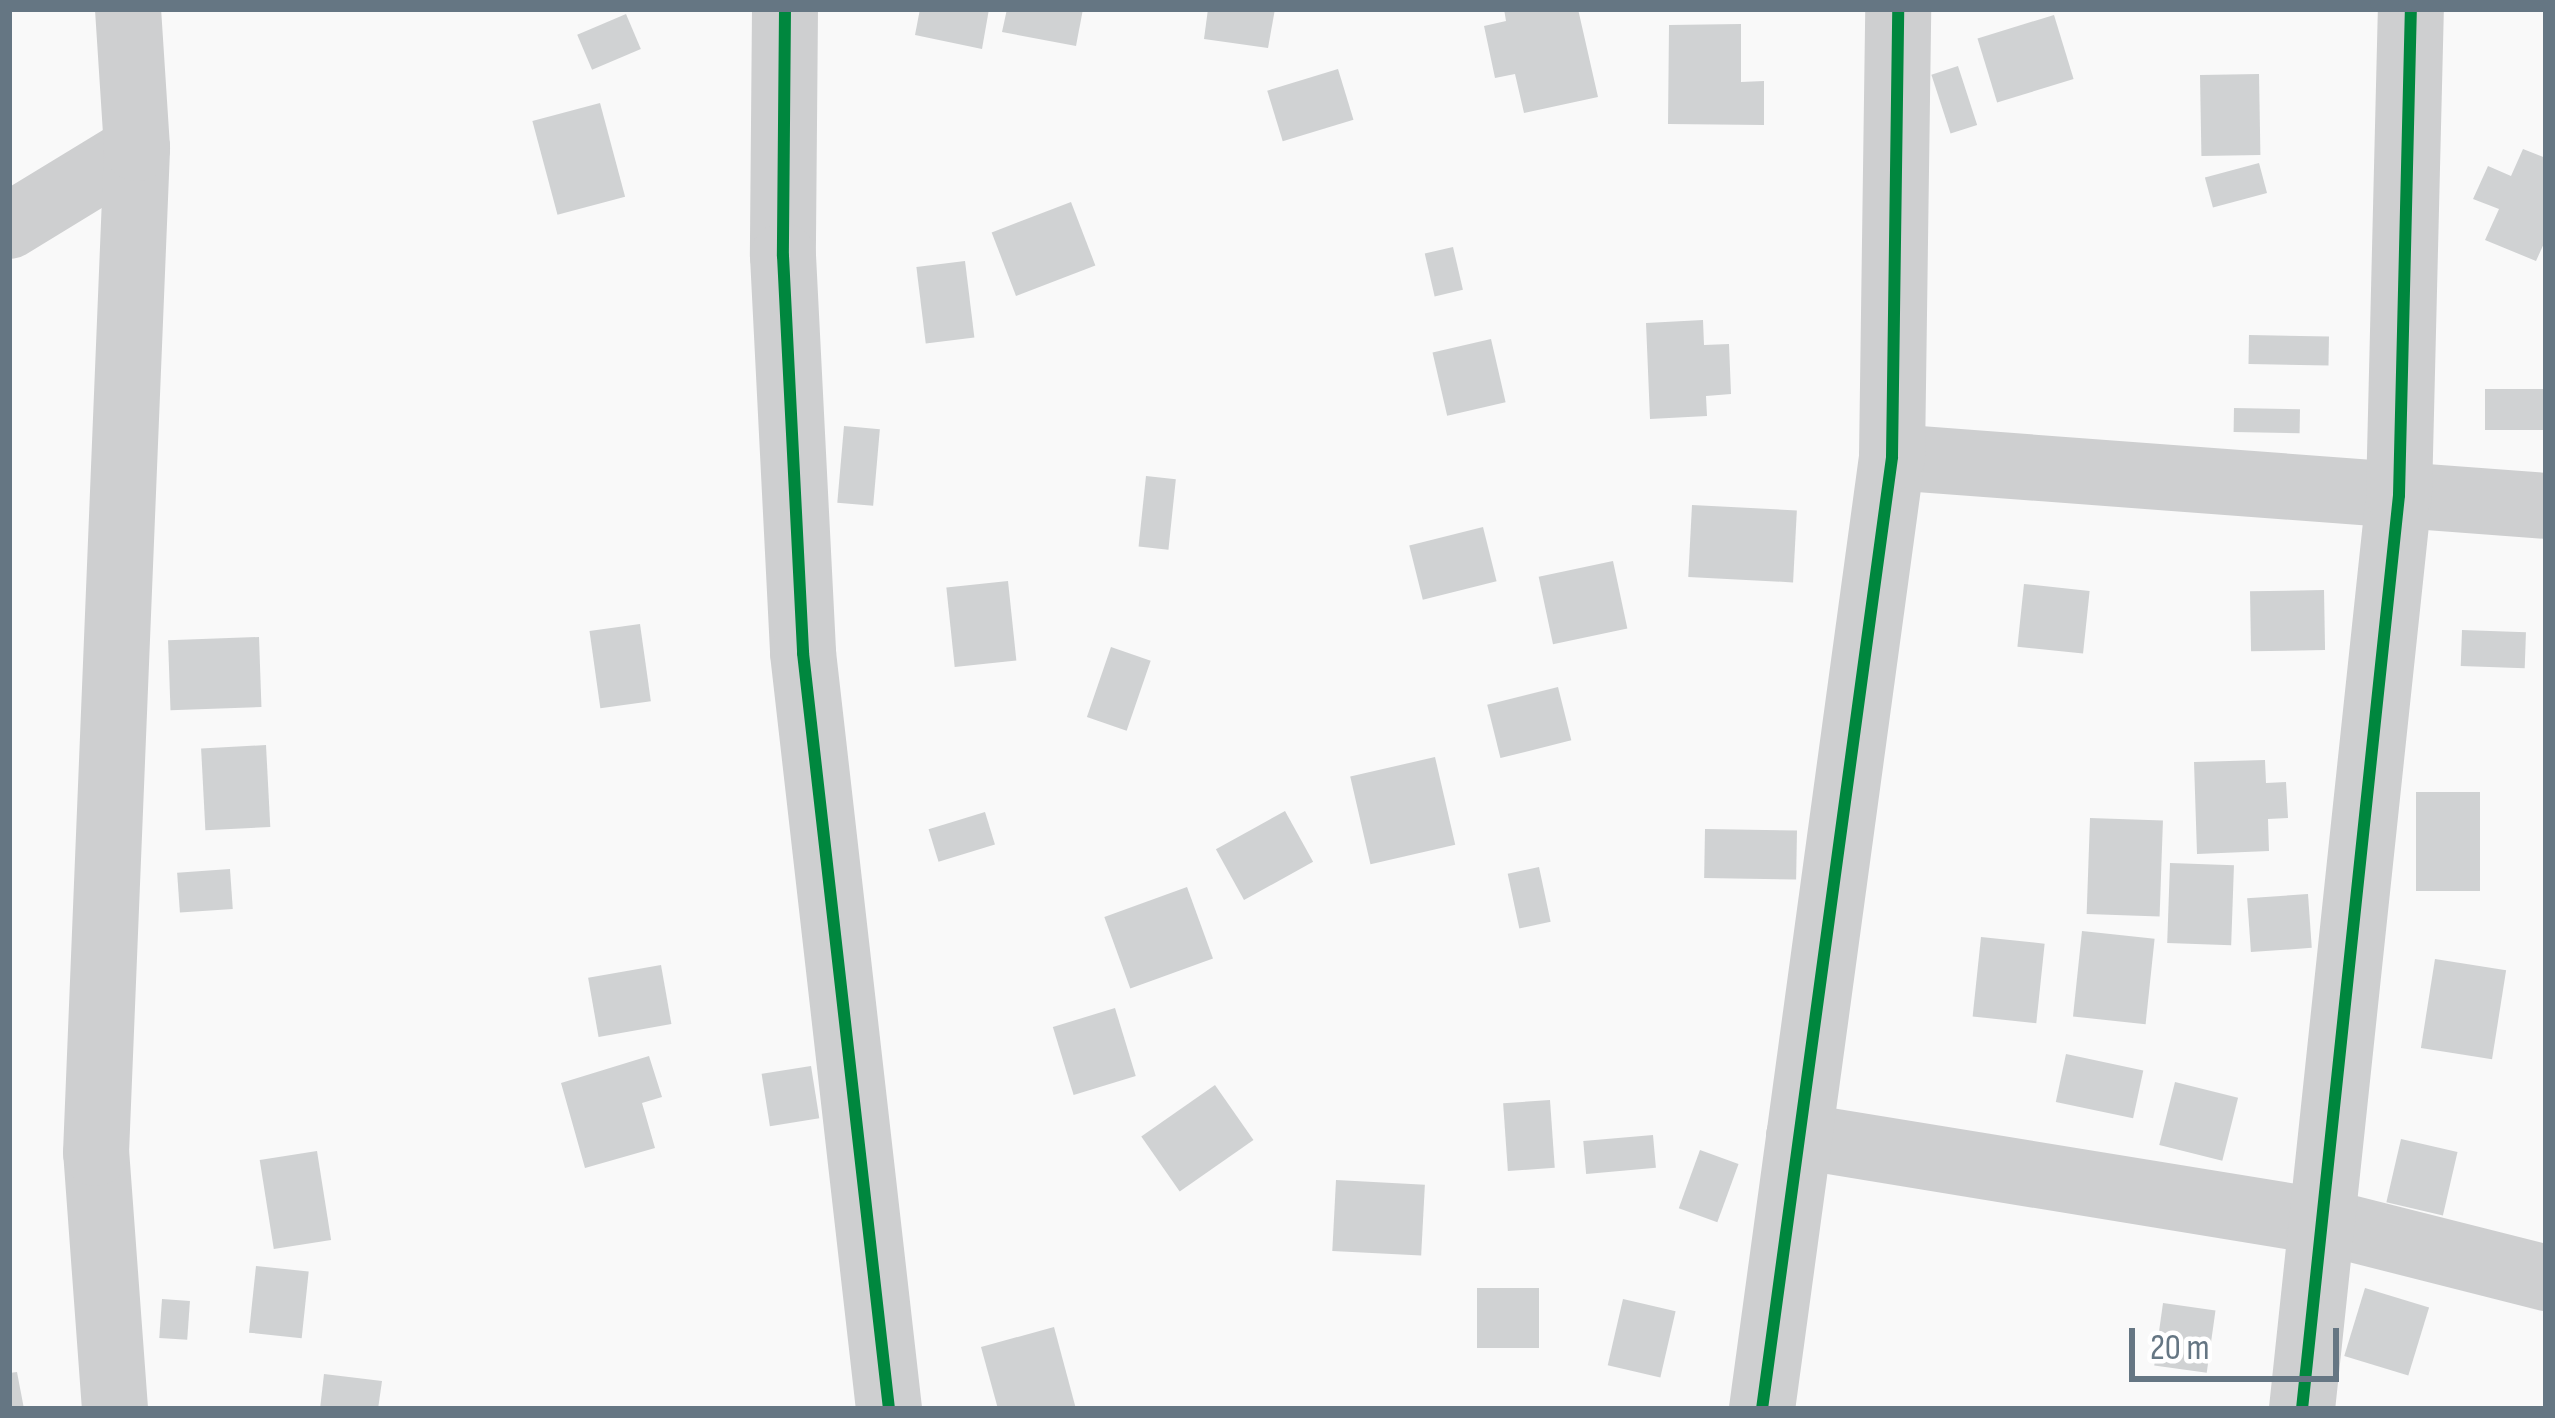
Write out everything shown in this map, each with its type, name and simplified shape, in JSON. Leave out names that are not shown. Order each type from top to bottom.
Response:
[{"type":"street","points":[[115,1409],[96,1153],[137,148],[128,9]]},
{"type":"street","points":[[785,9],[783,256],[803,653],[890,1409]]},
{"type":"street","points":[[1762,1409],[1892,457],[1898,9]]},
{"type":"street","points":[[2302,1409],[2399,495],[2411,9]]},
{"type":"street","points":[[9,226],[137,148]]},
{"type":"street","points":[[1892,457],[2546,506]]},
{"type":"street","points":[[1799,1136],[2325,1222],[2546,1278]]},
{"type":"building","points":[[920,9],[989,9],[982,49],[915,35]]},
{"type":"building","points":[[1007,9],[1083,9],[1076,46],[1002,32]]},
{"type":"building","points":[[1208,9],[1275,9],[1268,48],[1204,39]]},
{"type":"building","points":[[1504,9],[1578,9],[1598,97],[1524,113],[1515,74],[1495,78],[1484,26],[1506,21]]},
{"type":"building","points":[[626,14],[641,49],[592,70],[577,35]]},
{"type":"building","points":[[2054,15],[2074,79],[1997,102],[1977,38]]},
{"type":"building","points":[[1741,24],[1741,82],[1764,81],[1764,125],[1668,124],[1669,25]]},
{"type":"building","points":[[1958,66],[1977,125],[1951,134],[1931,75]]},
{"type":"building","points":[[1338,69],[1353,120],[1283,141],[1267,91]]},
{"type":"building","points":[[2259,74],[2260,155],[2201,156],[2200,75]]},
{"type":"building","points":[[600,103],[625,197],[557,215],[532,121]]},
{"type":"building","points":[[2523,149],[2546,158],[2546,239],[2536,261],[2485,240],[2499,209],[2473,199],[2488,166],[2511,176]]},
{"type":"building","points":[[2259,163],[2267,193],[2213,207],[2205,177]]},
{"type":"building","points":[[1071,202],[1095,265],[1016,296],[992,232]]},
{"type":"building","points":[[1453,247],[1463,290],[1435,296],[1425,254]]},
{"type":"building","points":[[965,261],[974,337],[926,343],[916,267]]},
{"type":"building","points":[[1703,320],[1704,345],[1729,344],[1731,394],[1706,396],[1707,416],[1650,419],[1646,323]]},
{"type":"building","points":[[2249,335],[2329,336],[2328,365],[2248,364]]},
{"type":"building","points":[[1491,339],[1506,402],[1447,416],[1433,352]]},
{"type":"building","points":[[2485,389],[2546,389],[2546,430],[2485,430]]},
{"type":"building","points":[[2234,408],[2300,409],[2300,433],[2234,432]]},
{"type":"building","points":[[844,426],[880,429],[873,506],[837,503]]},
{"type":"building","points":[[1146,476],[1176,479],[1168,550],[1139,547]]},
{"type":"building","points":[[1692,505],[1797,510],[1793,582],[1688,577]]},
{"type":"building","points":[[1483,527],[1497,581],[1423,600],[1409,545]]},
{"type":"building","points":[[1613,561],[1627,628],[1553,644],[1539,577]]},
{"type":"building","points":[[1008,581],[1016,661],[955,667],[946,587]]},
{"type":"building","points":[[2024,584],[2090,591],[2083,654],[2017,647]]},
{"type":"building","points":[[2324,590],[2325,650],[2251,651],[2250,591]]},
{"type":"building","points":[[640,624],[651,701],[600,708],[589,631]]},
{"type":"building","points":[[2462,630],[2526,632],[2525,668],[2461,666]]},
{"type":"building","points":[[259,637],[261,707],[170,710],[168,640]]},
{"type":"building","points":[[1111,647],[1151,661],[1127,731],[1087,717]]},
{"type":"building","points":[[1558,687],[1571,740],[1500,758],[1487,705]]},
{"type":"building","points":[[266,745],[270,827],[205,830],[201,748]]},
{"type":"building","points":[[1435,757],[1455,845],[1370,864],[1350,777]]},
{"type":"building","points":[[2265,760],[2266,783],[2286,782],[2288,818],[2268,819],[2269,851],[2197,854],[2194,762]]},
{"type":"building","points":[[2416,792],[2480,792],[2480,891],[2416,891]]},
{"type":"building","points":[[1285,811],[1313,862],[1244,900],[1216,849]]},
{"type":"building","points":[[985,812],[995,845],[939,862],[929,829]]},
{"type":"building","points":[[2090,818],[2163,821],[2160,916],[2087,914]]},
{"type":"building","points":[[1705,829],[1797,831],[1796,880],[1704,878]]},
{"type":"building","points":[[2170,863],[2234,865],[2231,945],[2167,943]]},
{"type":"building","points":[[1539,867],[1551,922],[1519,928],[1508,874]]},
{"type":"building","points":[[230,869],[233,909],[180,913],[177,873]]},
{"type":"building","points":[[1187,887],[1213,958],[1130,989],[1104,917]]},
{"type":"building","points":[[2308,894],[2312,948],[2251,952],[2247,898]]},
{"type":"building","points":[[2082,931],[2155,939],[2146,1024],[2073,1017]]},
{"type":"building","points":[[1981,937],[2045,944],[2036,1023],[1973,1017]]},
{"type":"building","points":[[2435,959],[2506,970],[2492,1059],[2421,1048]]},
{"type":"building","points":[[661,965],[671,1024],[599,1037],[588,978]]},
{"type":"building","points":[[1115,1008],[1136,1076],[1074,1095],[1053,1027]]},
{"type":"building","points":[[2066,1054],[2143,1070],[2133,1118],[2056,1102]]},
{"type":"building","points":[[649,1056],[662,1097],[642,1103],[655,1148],[585,1168],[561,1083]]},
{"type":"building","points":[[811,1066],[819,1118],[770,1126],[762,1074]]},
{"type":"building","points":[[2175,1082],[2238,1098],[2222,1161],[2159,1145]]},
{"type":"building","points":[[1215,1085],[1253,1140],[1180,1192],[1141,1137]]},
{"type":"building","points":[[1550,1100],[1555,1168],[1508,1171],[1503,1103]]},
{"type":"building","points":[[1653,1135],[1656,1168],[1586,1174],[1583,1141]]},
{"type":"building","points":[[2401,1139],[2458,1152],[2443,1215],[2386,1202]]},
{"type":"building","points":[[1700,1150],[1739,1164],[1717,1222],[1679,1208]]},
{"type":"building","points":[[317,1151],[331,1240],[274,1249],[260,1160]]},
{"type":"building","points":[[1336,1180],[1425,1185],[1421,1256],[1332,1251]]},
{"type":"building","points":[[256,1266],[309,1272],[302,1338],[249,1333]]},
{"type":"building","points":[[1477,1288],[1539,1288],[1539,1348],[1477,1348]]},
{"type":"building","points":[[2365,1288],[2429,1308],[2408,1375],[2344,1356]]},
{"type":"building","points":[[162,1299],[190,1301],[187,1340],[159,1338]]},
{"type":"building","points":[[1623,1299],[1676,1311],[1660,1377],[1608,1365]]},
{"type":"building","points":[[2163,1303],[2215,1310],[2207,1373],[2154,1365]]},
{"type":"building","points":[[1054,1327],[1076,1409],[998,1409],[981,1347]]},
{"type":"building","points":[[17,1372],[24,1409],[9,1409],[9,1373]]},
{"type":"building","points":[[324,1374],[382,1381],[378,1409],[320,1409]]},
{"type":"cycle path","points":[[785,9],[783,256],[803,653],[889,1409]]},
{"type":"cycle path","points":[[1762,1409],[1892,457],[1898,9]]},
{"type":"cycle path","points":[[2302,1409],[2399,495],[2411,9]]}]
